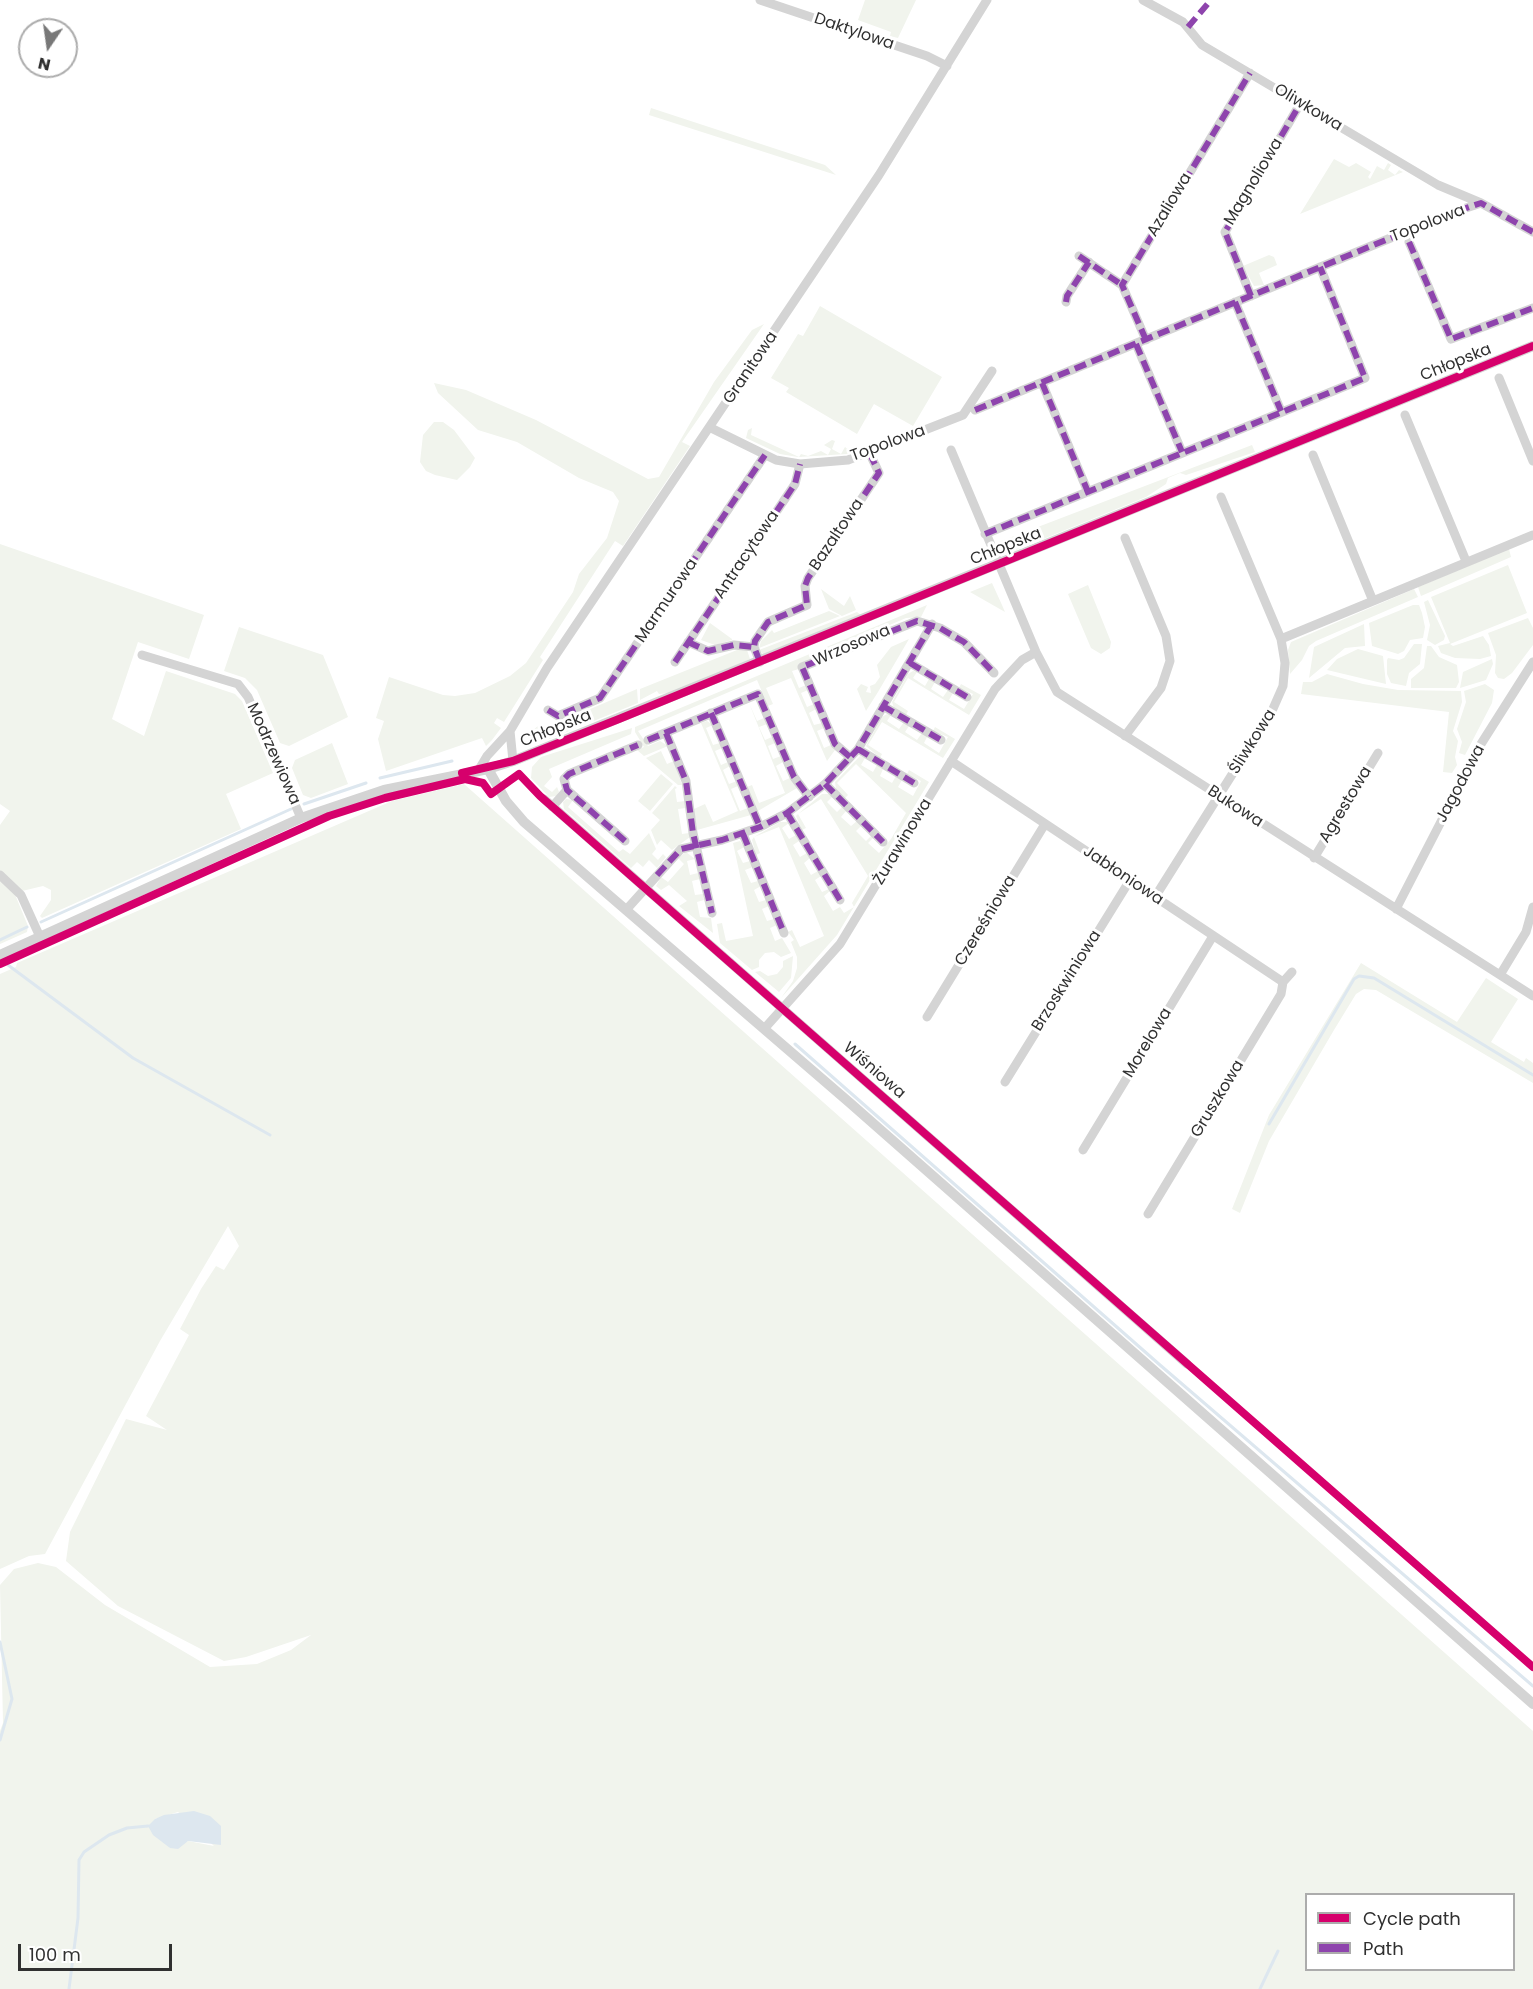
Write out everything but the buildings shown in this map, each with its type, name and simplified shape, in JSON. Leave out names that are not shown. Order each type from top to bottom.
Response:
[{"type":"street","name":"Daktylowa","points":[[760,0],[933,58],[947,66]]},
{"type":"street","name":"Granitowa","points":[[483,770],[487,756],[510,731],[542,676],[711,428],[879,175],[987,0]]},
{"type":"street","name":"Oliwkowa","points":[[1143,0],[1183,22],[1202,45],[1300,104],[1438,185],[1482,203]]},
{"type":"street","name":"Azaliowa","points":[[1122,285],[1250,73]]},
{"type":"street","name":"Magnoliowa","points":[[1251,296],[1225,232],[1300,104]]},
{"type":"street","name":"Topolowa","points":[[975,410],[1452,213],[1482,203],[1533,232]]},
{"type":"street","name":"Topolowa","points":[[1409,242],[1451,339],[1533,308]]},
{"type":"street","points":[[1079,256],[1122,285],[1146,340]]},
{"type":"street","points":[[1066,302],[1067,296],[1089,262]]},
{"type":"street","points":[[985,534],[1365,378],[1320,267]]},
{"type":"street","points":[[1235,302],[1281,411]]},
{"type":"street","points":[[1136,344],[1182,452]]},
{"type":"street","name":"Chłopska","points":[[0,955],[301,818],[384,790],[483,770],[513,761],[1533,346]]},
{"type":"street","name":"Topolowa","points":[[711,428],[765,455],[800,464],[848,460],[870,454],[963,415],[992,371]]},
{"type":"street","points":[[1498,378],[1533,461]]},
{"type":"street","points":[[1042,382],[1088,492]]},
{"type":"street","points":[[1405,415],[1466,561]]},
{"type":"street","name":"Bukowa","points":[[951,450],[1036,652],[1057,692],[1533,996]]},
{"type":"street","name":"Bazaltowa","points":[[754,646],[768,622],[807,605],[807,581],[879,473],[870,454]]},
{"type":"street","name":"Marmurowa","points":[[548,710],[558,716],[600,698],[765,455]]},
{"type":"street","points":[[1313,455],[1373,601]]},
{"type":"street","name":"Antracytowa","points":[[675,662],[795,484],[800,464]]},
{"type":"street","name":"Śliwkowa","points":[[1155,897],[1279,698],[1285,669],[1281,639],[1221,497]]},
{"type":"street","points":[[1281,639],[1533,535]]},
{"type":"street","points":[[1125,537],[1166,636],[1170,661],[1161,688],[1125,736]]},
{"type":"street","name":"Wrzosowa","points":[[850,757],[835,744],[802,667],[901,626],[917,621],[932,624]]},
{"type":"street","points":[[626,910],[681,849],[742,834],[760,827],[787,813],[825,784],[858,749],[932,624],[964,642],[994,673]]},
{"type":"street","points":[[688,642],[708,651],[734,645],[754,646],[760,662]]},
{"type":"street","name":"Żurawinowa","points":[[764,1029],[840,944],[995,688],[1022,660],[1036,652]]},
{"type":"street","name":"Modrzewiowa","points":[[142,655],[238,684],[248,697],[301,818]]},
{"type":"street","name":"Jagodowa","points":[[1396,909],[1481,744],[1533,662]]},
{"type":"street","points":[[909,663],[968,697]]},
{"type":"street","points":[[648,741],[758,694],[794,777],[809,797]]},
{"type":"street","points":[[883,706],[941,740]]},
{"type":"street","points":[[711,714],[760,827]]},
{"type":"street","points":[[510,731],[513,761]]},
{"type":"street","points":[[666,733],[686,781],[696,846],[712,913]]},
{"type":"street","points":[[625,841],[567,790],[563,783],[569,774],[638,745]]},
{"type":"street","points":[[858,749],[914,783]]},
{"type":"street","name":"Agrestowa","points":[[1314,858],[1378,753]]},
{"type":"street","name":"Jabłoniowa","points":[[951,761],[1283,982]]},
{"type":"street","points":[[483,770],[524,822],[764,1029],[1533,1704]]},
{"type":"street","points":[[825,784],[883,842]]},
{"type":"street","points":[[552,807],[567,790]]},
{"type":"street","name":"Wiśniowa","points":[[544,799],[1187,1364]]},
{"type":"street","points":[[787,813],[840,900]]},
{"type":"street","name":"Czereśniowa","points":[[927,1017],[1045,824]]},
{"type":"street","points":[[742,834],[784,933]]},
{"type":"street","points":[[0,875],[21,895],[40,937]]},
{"type":"street","name":"Brzoskwiniowa","points":[[1005,1082],[1130,880]]},
{"type":"street","points":[[1500,975],[1526,932],[1533,907]]},
{"type":"street","name":"Morelowa","points":[[1083,1150],[1213,936]]},
{"type":"street","points":[[1283,982],[1292,972]]},
{"type":"street","name":"Gruszkowa","points":[[1148,1214],[1281,994],[1283,982]]},
{"type":"shaded area","points":[[865,0],[916,0],[898,38],[890,36],[891,32],[858,20]]},
{"type":"shaded area","points":[[651,108],[825,165],[836,175],[649,115]]},
{"type":"shaded area","points":[[1334,159],[1349,167],[1356,163],[1371,172],[1368,177],[1370,179],[1377,166],[1384,170],[1388,163],[1391,165],[1388,170],[1395,175],[1399,170],[1403,172],[1300,214]]},
{"type":"shaded area","points":[[1269,255],[1274,257],[1277,265],[1259,273],[1264,285],[1254,286],[1243,266]]},
{"type":"shaded area","points":[[820,306],[942,377],[913,426],[874,404],[857,434],[786,392],[789,388],[771,378],[798,334],[803,336]]},
{"type":"shaded area","points":[[764,324],[682,442],[690,446],[623,546],[615,541],[540,657],[543,660],[504,722],[497,718],[494,723],[501,728],[492,740],[486,746],[482,738],[386,771],[378,739],[384,721],[376,718],[389,677],[443,695],[455,696],[475,693],[510,676],[526,663],[573,592],[579,574],[607,538],[619,501],[613,492],[579,478],[517,442],[478,430],[438,393],[434,383],[466,390],[536,420],[648,479],[659,477],[714,382],[752,330]]},
{"type":"shaded area","points":[[434,422],[443,422],[454,430],[475,458],[470,467],[457,480],[426,471],[420,462],[423,435]]},
{"type":"shaded area","points":[[752,428],[751,435],[799,457],[780,454],[746,438],[748,430]]},
{"type":"shaded area","points":[[832,440],[835,441],[832,449],[841,454],[845,447],[850,451],[847,454],[799,457],[801,454],[808,456],[821,451],[828,455],[831,449],[824,445]]},
{"type":"shaded area","points":[[1252,445],[1255,452],[1186,475],[1180,473],[1168,478],[1166,484],[1146,497],[1009,553],[1002,552],[996,543]]},
{"type":"shaded area","points":[[0,544],[204,615],[189,659],[138,642],[112,719],[144,736],[166,671],[235,694],[242,701],[273,773],[226,794],[241,829],[42,918],[40,916],[51,900],[51,890],[43,886],[22,891],[0,871],[0,825],[10,811],[0,804]]},
{"type":"shaded area","points":[[1509,549],[1511,557],[1421,596],[1418,587]]},
{"type":"shaded area","points":[[1508,565],[1527,613],[1450,644],[1453,646],[1483,636],[1489,645],[1491,656],[1480,659],[1455,658],[1441,653],[1438,646],[1450,643],[1431,597]]},
{"type":"shaded area","points":[[992,583],[1002,605],[1005,612],[970,592]]},
{"type":"shaded area","points":[[1088,585],[1111,642],[1110,648],[1101,654],[1091,648],[1068,594]]},
{"type":"shaded area","points":[[821,589],[844,606],[850,596],[856,610],[842,616],[829,609]]},
{"type":"shaded area","points":[[1414,589],[1418,597],[1316,641],[1309,646],[1302,660],[1290,674],[1288,650],[1291,642]]},
{"type":"shaded area","points":[[1428,600],[1445,636],[1444,640],[1435,645],[1427,640],[1430,625],[1424,602]]},
{"type":"shaded area","points":[[927,605],[921,617],[906,618],[798,664],[799,669],[792,671],[799,688],[806,685],[808,690],[801,693],[807,707],[814,704],[816,709],[809,713],[814,725],[822,723],[824,728],[817,731],[824,748],[831,745],[835,750],[827,761],[791,678],[766,688],[773,704],[768,706],[757,680],[638,731],[648,746],[660,741],[668,746],[644,756],[637,750],[644,747],[635,732],[635,727]]},
{"type":"shaded area","points":[[1413,605],[1419,605],[1422,613],[1425,627],[1423,638],[1410,640],[1404,651],[1398,654],[1372,646],[1369,623]]},
{"type":"shaded area","points":[[829,611],[840,616],[759,648],[761,641],[772,630],[774,633]]},
{"type":"shaded area","points":[[857,612],[861,615],[763,654],[759,650]]},
{"type":"shaded area","points":[[1528,618],[1533,628],[1533,645],[1512,673],[1504,679],[1498,678],[1495,673],[1496,655],[1488,633]]},
{"type":"shaded area","points":[[710,623],[732,640],[715,645],[701,640]]},
{"type":"shaded area","points":[[1364,624],[1365,646],[1345,648],[1309,678],[1314,647]]},
{"type":"shaded area","points":[[239,627],[323,655],[348,717],[289,746],[280,743],[257,690],[245,678],[224,671]]},
{"type":"shaded area","points":[[909,639],[866,711],[857,689],[861,684],[868,687],[866,692],[871,693],[870,686],[875,684],[880,677],[877,665],[891,647]]},
{"type":"shaded area","points":[[1414,644],[1422,644],[1420,664],[1409,673],[1406,686],[1391,683],[1387,674],[1388,658],[1399,660],[1404,658]]},
{"type":"shaded area","points":[[1427,646],[1431,646],[1439,657],[1457,665],[1459,682],[1456,688],[1411,688],[1411,679],[1424,668]]},
{"type":"shaded area","points":[[1358,649],[1383,656],[1386,684],[1327,670],[1337,659]]},
{"type":"shaded area","points":[[737,650],[747,650],[750,659],[670,693],[659,694],[657,691],[640,700],[640,689]]},
{"type":"shaded area","points":[[1492,659],[1493,664],[1486,680],[1460,688],[1463,672]]},
{"type":"shaded area","points":[[913,671],[917,672],[913,678],[925,686],[929,679],[935,682],[931,689],[943,697],[948,690],[953,693],[949,700],[964,709],[973,694],[959,688],[961,684],[981,695],[969,715],[908,678],[894,702],[908,711],[906,715],[894,708],[892,702],[908,674]]},
{"type":"shaded area","points":[[1327,674],[1363,684],[1398,690],[1461,691],[1462,702],[1453,731],[1458,741],[1455,757],[1457,765],[1452,773],[1443,772],[1449,712],[1301,694],[1303,682],[1312,682]]},
{"type":"shaded area","points":[[1485,684],[1494,690],[1492,703],[1465,755],[1459,753],[1462,742],[1457,729],[1466,702],[1464,691]]},
{"type":"shaded area","points":[[637,689],[638,703],[542,742],[532,731],[539,725],[546,728]]},
{"type":"shaded area","points":[[749,703],[757,721],[764,718],[767,724],[759,727],[765,740],[772,737],[775,743],[768,746],[773,759],[781,756],[783,762],[776,766],[783,781],[790,778],[797,788],[758,811],[747,787],[752,785],[759,803],[785,793]]},
{"type":"shaded area","points":[[887,714],[891,715],[887,721],[899,729],[904,722],[909,726],[905,732],[917,740],[922,733],[927,737],[924,743],[939,753],[948,737],[933,731],[935,727],[955,739],[943,758],[882,722],[868,745],[882,754],[880,758],[866,746],[882,717]]},
{"type":"shaded area","points":[[707,721],[713,725],[706,728],[713,745],[720,743],[722,748],[715,751],[721,765],[728,762],[730,766],[723,770],[729,784],[737,781],[738,786],[731,789],[740,811],[748,808],[751,815],[697,830],[694,809],[705,804],[713,822],[738,811],[701,723]]},
{"type":"shaded area","points":[[632,728],[631,734],[549,769],[552,777],[544,786],[552,792],[557,787],[559,792],[556,796],[549,797],[531,778],[532,767],[541,757]]},
{"type":"shaded area","points":[[332,743],[348,784],[311,798],[303,795],[292,768],[295,760]]},
{"type":"shaded area","points":[[661,751],[667,764],[674,761],[682,785],[678,785],[646,758]]},
{"type":"shaded area","points":[[860,756],[865,758],[861,765],[873,772],[877,765],[883,769],[880,776],[892,783],[896,776],[902,780],[898,787],[913,796],[921,781],[907,774],[909,770],[929,782],[854,907],[852,903],[868,876],[821,799],[798,814],[822,794],[829,794],[832,797],[827,802],[837,812],[842,807],[846,811],[841,817],[851,826],[857,821],[861,826],[856,831],[866,841],[871,836],[873,838],[868,843],[879,853],[891,839],[906,813],[856,764],[837,783],[848,795],[845,798],[836,789],[835,782]]},
{"type":"shaded area","points":[[661,774],[673,784],[650,811],[638,801]]},
{"type":"shaded area","points":[[464,784],[1533,1731],[1533,1989],[0,1989],[0,1731],[3,1723],[0,1585],[14,1569],[38,1563],[56,1567],[105,1605],[210,1667],[257,1664],[291,1650],[311,1635],[246,1657],[224,1661],[118,1606],[66,1561],[70,1532],[126,1419],[167,1430],[146,1416],[189,1335],[180,1329],[201,1289],[216,1266],[224,1270],[239,1246],[228,1226],[160,1341],[45,1554],[29,1556],[0,1569],[0,974],[16,967],[17,963],[392,801]],"holes":[[[178,1812],[214,1846],[188,1841],[170,1848],[155,1819]]]},
{"type":"shaded area","points":[[675,786],[677,802],[685,801],[686,808],[678,809],[682,834],[689,833],[690,837],[672,850],[661,840],[657,845],[651,830],[660,820],[652,813]]},
{"type":"shaded area","points":[[566,799],[573,800],[568,807],[619,852],[623,849],[630,854],[649,833],[656,849],[652,854],[658,860],[663,854],[666,857],[657,868],[649,860],[643,867],[637,862],[631,868],[564,809],[563,802]]},
{"type":"shaded area","points":[[798,814],[806,828],[802,830],[796,816]]},
{"type":"shaded area","points":[[780,822],[789,823],[782,828],[789,839],[796,835],[799,841],[793,845],[800,857],[807,853],[810,858],[804,863],[811,875],[818,871],[821,876],[815,880],[822,892],[829,889],[830,891],[824,896],[833,911],[840,907],[844,913],[854,907],[837,935],[781,998],[793,981],[797,968],[797,957],[791,942],[794,940],[788,932],[792,930],[800,947],[824,936],[779,827],[754,837]]},
{"type":"shaded area","points":[[754,837],[760,853],[756,855],[752,840]]},
{"type":"shaded area","points":[[740,841],[744,847],[737,851],[743,863],[750,861],[753,867],[745,870],[751,883],[758,881],[761,886],[754,890],[759,902],[766,900],[769,906],[762,909],[767,921],[774,919],[777,925],[770,928],[775,941],[782,938],[791,953],[781,957],[774,952],[765,953],[759,960],[759,967],[752,970],[720,943],[717,924],[722,923],[726,941],[753,936],[733,843]]},
{"type":"shaded area","points":[[686,852],[695,859],[687,861],[690,875],[698,873],[700,879],[692,881],[695,895],[703,894],[704,900],[697,902],[700,917],[711,918],[713,933],[679,906],[687,901],[669,885],[661,890],[656,886],[661,877],[668,882],[684,864],[678,858]]},
{"type":"shaded area","points":[[0,879],[14,892],[28,926],[27,932],[0,944]]},
{"type":"shaded area","points":[[793,956],[791,978],[779,992],[755,972],[760,971],[768,976],[777,974],[783,967],[783,961]]},
{"type":"shaded area","points":[[1361,963],[1457,1022],[1486,978],[1518,999],[1491,1042],[1524,1062],[1526,1058],[1533,1063],[1533,1083],[1376,990],[1364,989],[1356,994],[1269,1141],[1240,1213],[1232,1209],[1269,1115]]},
{"type":"shaded area","points":[[194,1811],[210,1816],[221,1826],[221,1845],[188,1841],[178,1849],[170,1848],[153,1835],[148,1826],[155,1819],[164,1815]]},
{"type":"waterway","points":[[380,778],[452,761]]},
{"type":"waterway","points":[[304,804],[366,783]]},
{"type":"waterway","points":[[41,922],[291,809]]},
{"type":"waterway","points":[[0,940],[27,927]]},
{"type":"waterway","points":[[8,965],[133,1058],[270,1135]]},
{"type":"waterway","points":[[1269,1124],[1354,979],[1359,976],[1374,978],[1533,1075]]},
{"type":"waterway","points":[[795,1044],[1160,1365],[1533,1686]]},
{"type":"waterway","points":[[0,1642],[12,1699],[0,1740]]},
{"type":"waterway","points":[[69,1989],[78,1918],[79,1860],[84,1852],[109,1835],[127,1828],[148,1826]]},
{"type":"waterway","points":[[1260,1989],[1278,1951]]},
{"type":"marked path","points":[[1188,27],[1211,0]]},
{"type":"marked path","points":[[1146,340],[1122,285],[1250,73]]},
{"type":"marked path","points":[[1251,296],[1225,232],[1300,104]]},
{"type":"marked path","points":[[975,410],[1451,213],[1481,203],[1533,232]]},
{"type":"marked path","points":[[1409,242],[1451,339],[1533,308]]},
{"type":"marked path","points":[[1079,256],[1122,285]]},
{"type":"marked path","points":[[1066,302],[1067,296],[1089,262]]},
{"type":"marked path","points":[[985,534],[1365,378],[1320,267]]},
{"type":"marked path","points":[[1235,302],[1281,411]]},
{"type":"marked path","points":[[1136,344],[1182,452]]},
{"type":"marked path","points":[[1042,383],[1088,492]]},
{"type":"marked path","points":[[760,662],[754,647],[755,641],[768,622],[807,605],[805,586],[808,578],[879,473],[870,454]]},
{"type":"marked path","points":[[548,710],[558,716],[600,698],[765,455]]},
{"type":"marked path","points":[[675,662],[795,484],[800,464]]},
{"type":"marked path","points":[[850,757],[835,744],[802,667],[917,621],[940,628],[964,642],[994,673]]},
{"type":"marked path","points":[[657,875],[681,849],[722,840],[760,827],[787,813],[825,784],[858,749],[932,624]]},
{"type":"marked path","points":[[688,642],[708,651],[734,645],[754,647]]},
{"type":"marked path","points":[[910,663],[967,697]]},
{"type":"marked path","points":[[648,740],[758,694],[794,777],[809,797]]},
{"type":"marked path","points":[[883,706],[941,740]]},
{"type":"marked path","points":[[711,713],[760,827]]},
{"type":"marked path","points":[[666,733],[686,781],[693,833],[712,913]]},
{"type":"marked path","points":[[625,841],[567,790],[564,779],[569,774],[638,745]]},
{"type":"marked path","points":[[858,749],[914,783]]},
{"type":"marked path","points":[[825,784],[883,842]]},
{"type":"marked path","points":[[787,813],[840,900]]},
{"type":"marked path","points":[[743,834],[784,933]]},
{"type":"cycle path","points":[[462,773],[513,761],[619,719],[1533,346]]},
{"type":"cycle path","points":[[0,964],[329,816],[385,798],[465,779],[483,783],[491,794],[519,774],[540,796],[1533,1667]]}]
